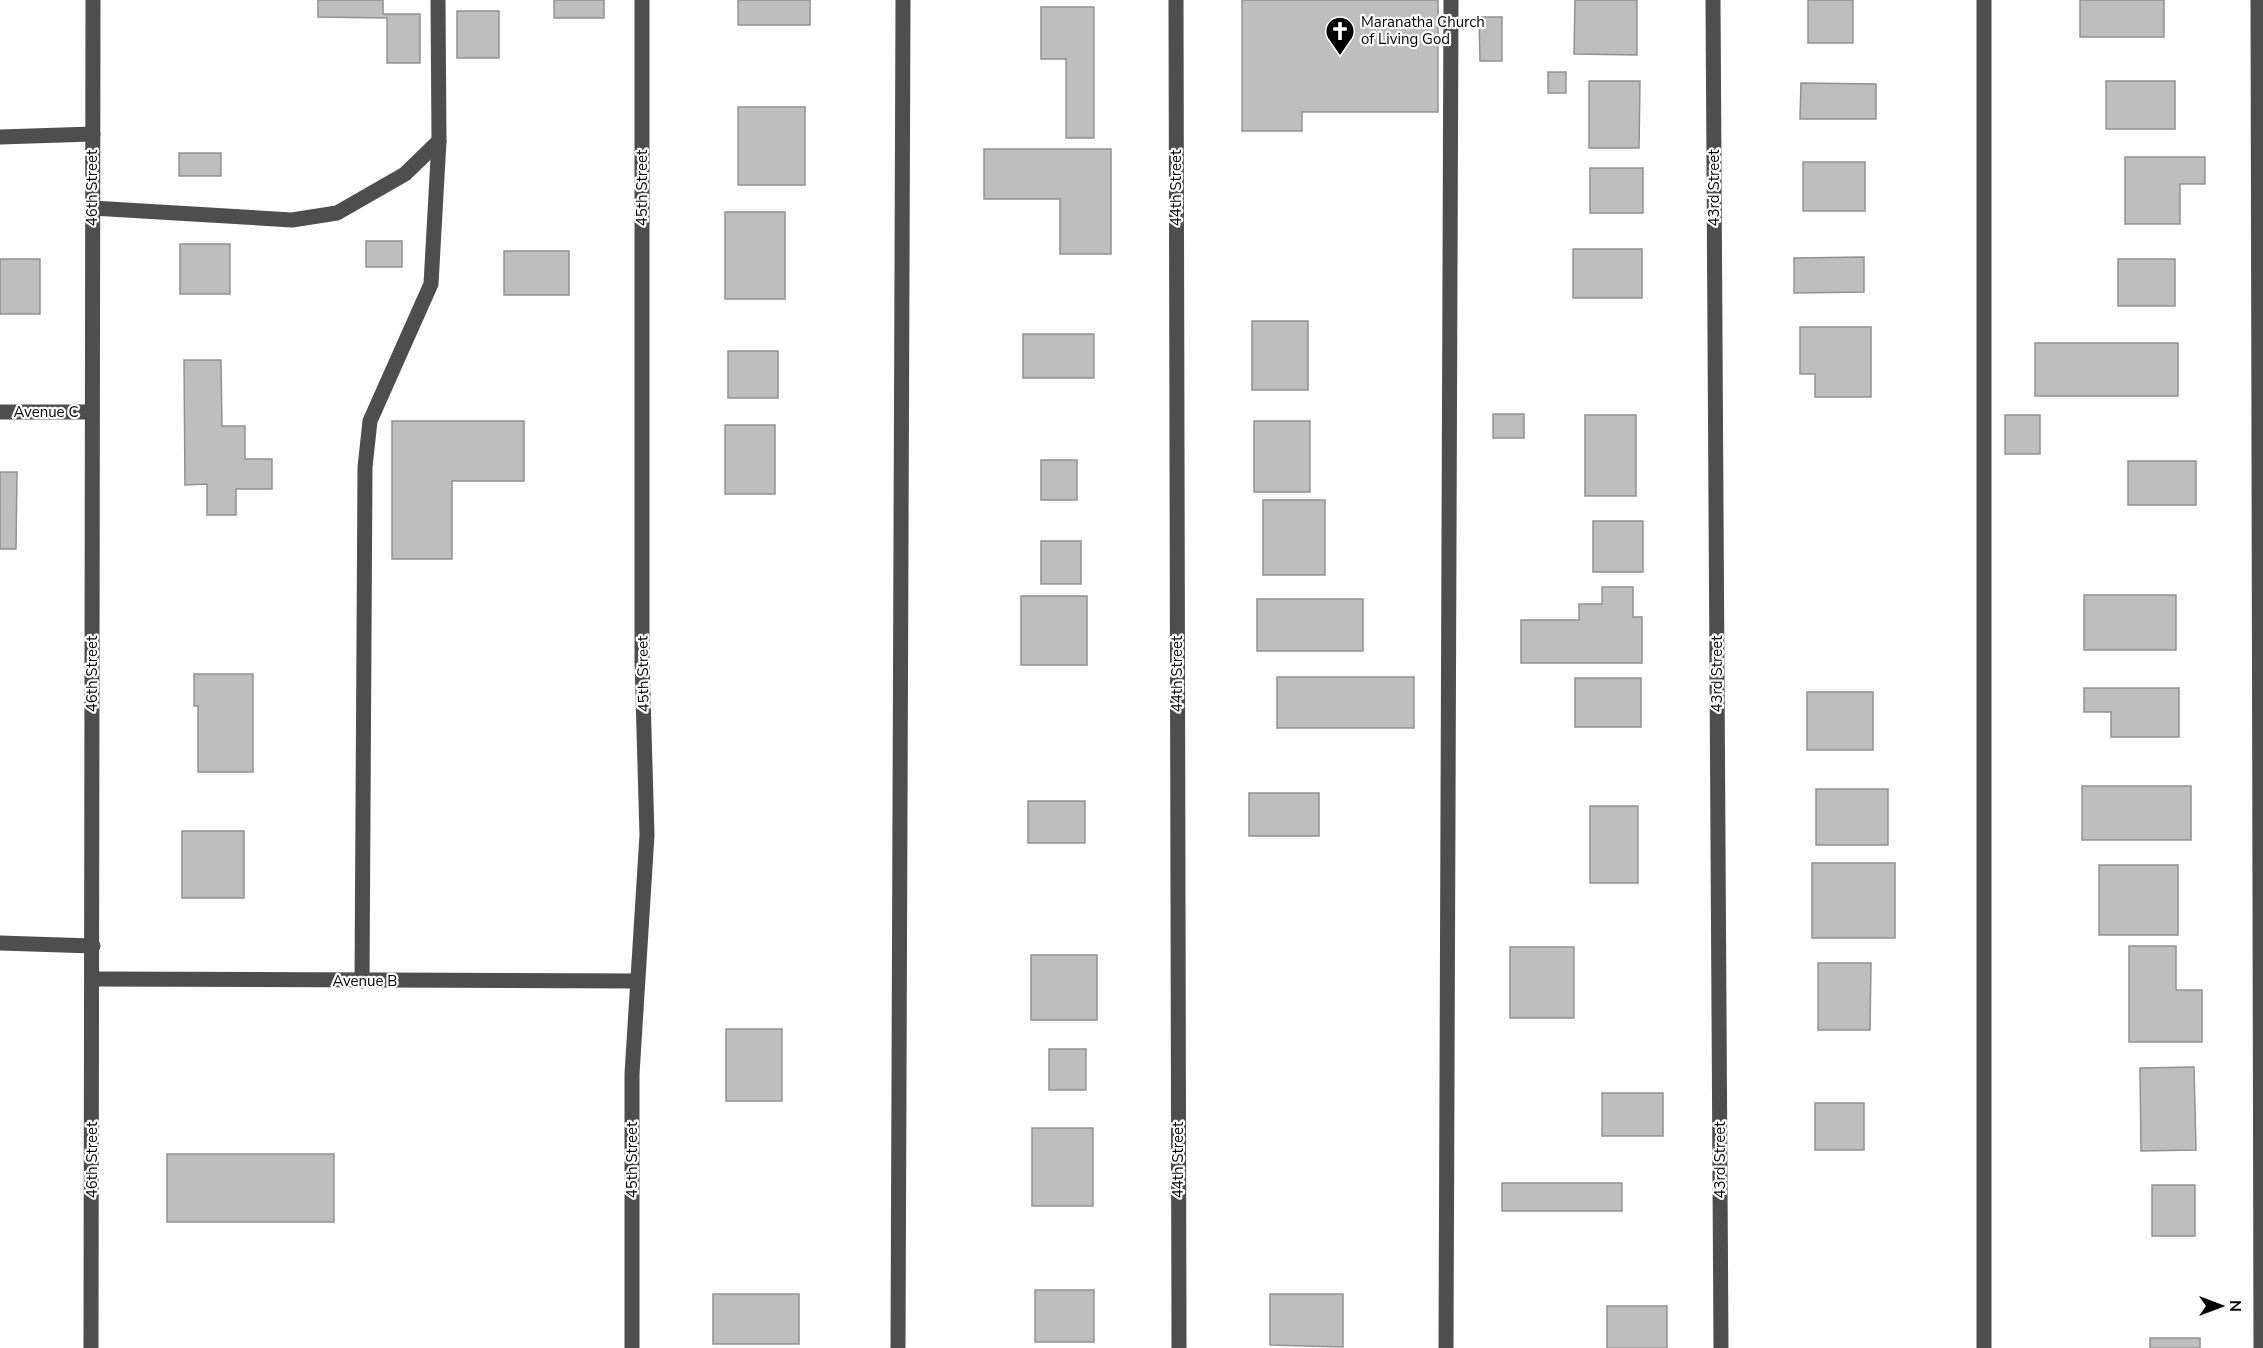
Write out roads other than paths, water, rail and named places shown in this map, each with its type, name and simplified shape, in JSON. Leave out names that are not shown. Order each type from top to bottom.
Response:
[{"type":"street","name":"46th Street","points":[[91,1348],[93,0]]},
{"type":"street","points":[[362,981],[365,467],[370,421],[431,284],[439,141],[438,0]]},
{"type":"street","name":"45th Street","points":[[632,1348],[632,1074],[647,835],[642,661],[642,0]]},
{"type":"street","points":[[898,1348],[903,0]]},
{"type":"street","name":"44th Street","points":[[1176,0],[1179,1348]]},
{"type":"street","points":[[1446,1348],[1450,0]]},
{"type":"street","name":"43rd Street","points":[[1713,0],[1721,1348]]},
{"type":"street","points":[[1984,0],[1984,1348]]},
{"type":"street","points":[[2258,0],[2261,1348]]},
{"type":"street","points":[[0,137],[93,134]]},
{"type":"street","points":[[92,208],[292,220],[337,213],[405,174],[439,141]]},
{"type":"street","name":"Avenue C","points":[[0,412],[92,412]]},
{"type":"street","points":[[0,943],[93,946]]},
{"type":"street","name":"Avenue B","points":[[93,979],[637,981]]},
{"type":"place","name":"Maranatha Church of Living God","points":[[1340,56]]}]
